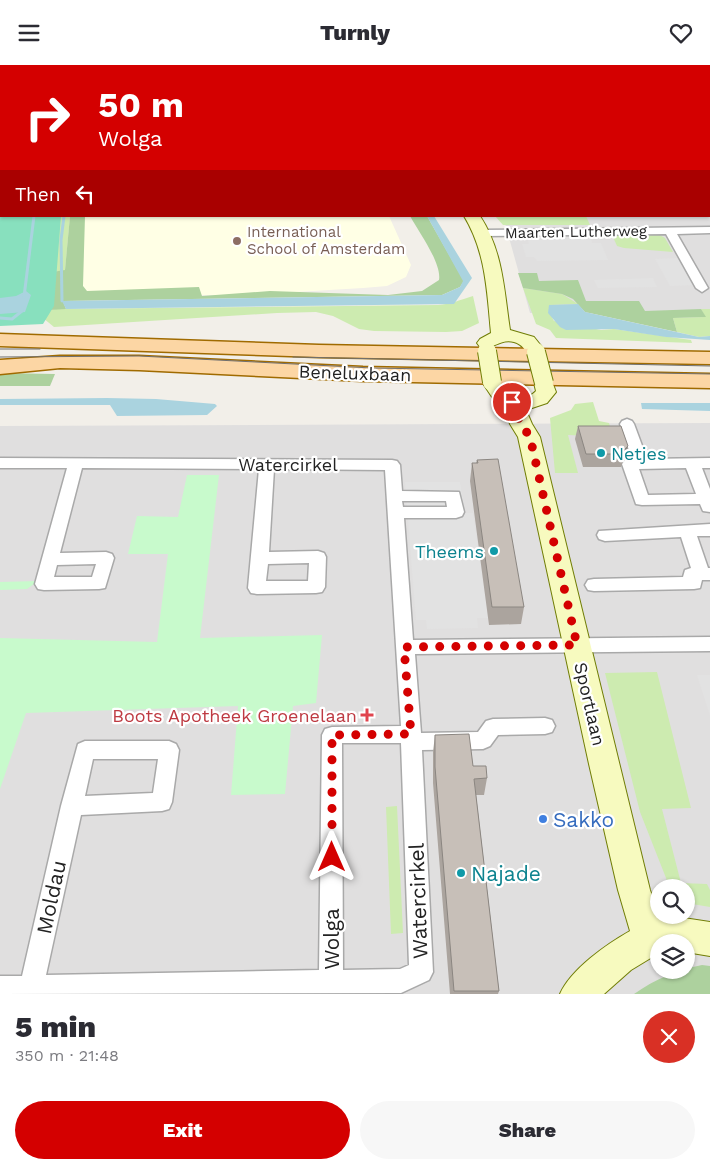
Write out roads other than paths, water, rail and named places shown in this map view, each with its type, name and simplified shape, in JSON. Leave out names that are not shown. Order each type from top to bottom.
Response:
[{"type":"main road","points":[[35,341],[82,334],[359,345],[497,343]]},
{"type":"main road","name":"Beneluxbaan","points":[[0,340],[329,351],[710,358]]},
{"type":"main road","points":[[535,350],[710,351]]},
{"type":"main road","name":"Beneluxbaan","points":[[8,367],[60,362],[139,363],[363,374],[710,381]]},
{"type":"main road","points":[[8,367],[54,370],[146,371],[353,384],[493,386]]},
{"type":"main road","points":[[533,394],[710,390]]},
{"type":"street","points":[[473,217],[483,233],[489,250],[496,284],[497,343],[493,386],[504,398],[533,394]]},
{"type":"street","name":"Maarten Lutherweg","points":[[483,233],[710,230]]},
{"type":"street","name":"Maarten Lutherweg","points":[[669,231],[702,288]]},
{"type":"street","points":[[497,343],[526,340],[535,350]]},
{"type":"street","name":"Sportlaan","points":[[535,350],[533,394],[521,424],[530,437],[634,890],[649,939]]},
{"type":"street","points":[[627,423],[641,464]]},
{"type":"street","name":"Watercirkel","points":[[0,463],[392,465],[411,738],[421,972],[400,981],[0,988]]},
{"type":"street","points":[[692,463],[708,504],[642,500],[630,464],[692,463],[710,463]]},
{"type":"street","points":[[50,559],[76,464]]},
{"type":"street","points":[[260,558],[267,464]]},
{"type":"street","points":[[395,496],[453,496],[456,512],[396,513]]},
{"type":"street","points":[[605,535],[710,530]]},
{"type":"street","points":[[594,585],[694,583],[690,575],[706,574],[687,531]]},
{"type":"street","points":[[404,647],[710,644]]},
{"type":"street","points":[[411,738],[483,740],[493,727],[546,726]]},
{"type":"street","name":"Wolga","points":[[331,982],[332,735],[411,738]]},
{"type":"street","name":"Moldau","points":[[31,987],[71,806],[85,750],[169,750],[162,802],[71,806]]},
{"type":"street","points":[[578,994],[630,950],[649,939],[669,934],[710,939]]},
{"type":"water","points":[[428,217],[435,217],[472,278],[454,304],[66,309],[62,301],[442,295],[460,287],[463,281]]},
{"type":"water","points":[[26,291],[31,295],[25,312],[0,314],[0,298],[16,296]]},
{"type":"water","points":[[578,304],[585,312],[699,337],[710,336],[710,340],[666,337],[614,329],[566,330],[560,327],[548,313],[549,305]]},
{"type":"water","points":[[0,399],[156,399],[215,404],[217,406],[207,415],[117,416],[110,405],[0,405]]},
{"type":"water","points":[[641,403],[710,403],[710,411],[642,409]]},
{"type":"waterway","points":[[24,297],[34,217]]},
{"type":"waterway","points":[[62,301],[61,240],[64,217]]},
{"type":"waterway","points":[[0,318],[12,319],[22,311],[23,307]]},
{"type":"tram line","points":[[0,349],[40,349]]},
{"type":"tram line","points":[[0,357],[139,356],[372,368],[710,374]]},
{"type":"tram line","points":[[293,357],[710,366]]},
{"type":"place","name":"International School of Amsterdam","points":[[237,241]]},
{"type":"place","name":"Netjes","points":[[601,453]]},
{"type":"place","name":"Theems","points":[[494,551]]},
{"type":"place","name":"Boots Apotheek Groenelaan","points":[[367,715]]},
{"type":"place","name":"Sakko","points":[[543,819]]},
{"type":"place","name":"Najade","points":[[461,873]]}]
